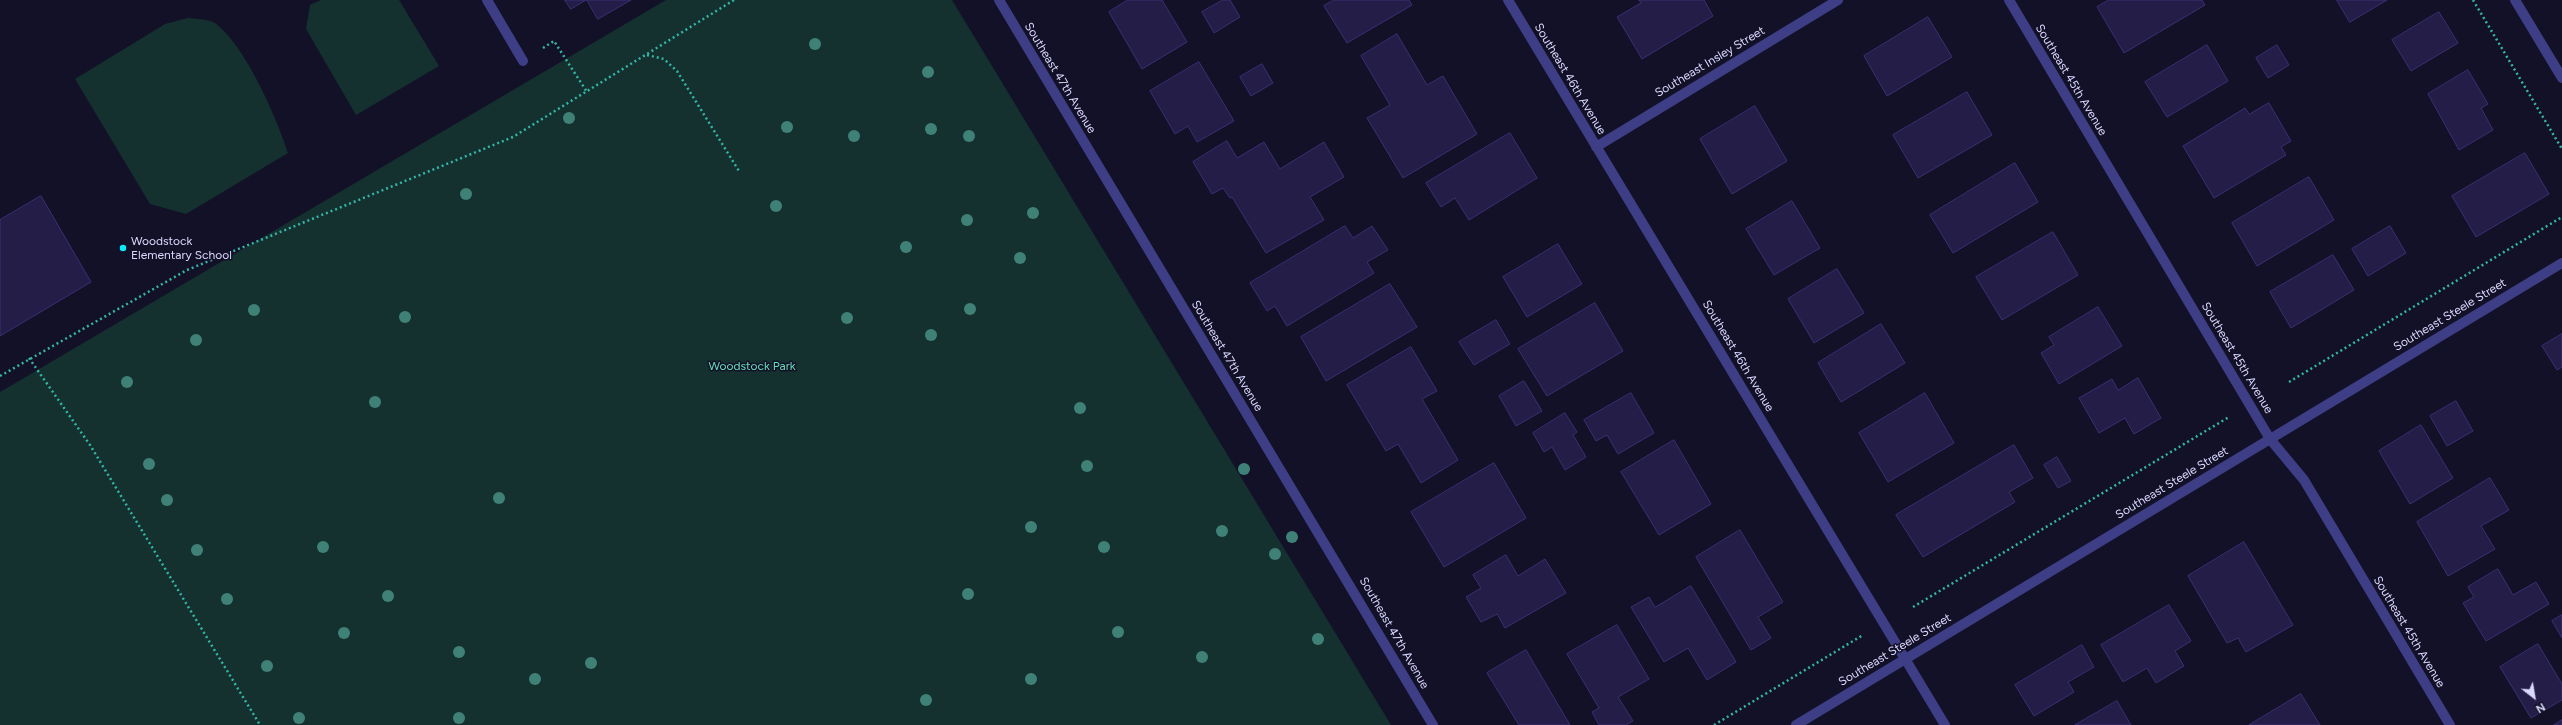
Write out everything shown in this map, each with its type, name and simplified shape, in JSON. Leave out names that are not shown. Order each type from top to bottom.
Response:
[{"type":"street","points":[[486,0],[523,61]]},
{"type":"street","name":"Southeast 47th Avenue","points":[[999,0],[1433,725]]},
{"type":"street","name":"Southeast 46th Avenue","points":[[1508,0],[1946,725]]},
{"type":"street","name":"Southeast Insley Street","points":[[1596,147],[1838,0]]},
{"type":"street","name":"Southeast 45th Avenue","points":[[2009,0],[2270,439],[2304,480],[2450,725]]},
{"type":"street","points":[[2515,0],[2562,78]]},
{"type":"street","name":"Southeast Steele Street","points":[[1796,725],[2562,263]]},
{"type":"path","points":[[0,376],[29,358],[187,270],[513,137],[734,0]]},
{"type":"path","points":[[2473,0],[2562,149]]},
{"type":"path","points":[[523,61],[554,41],[587,92]]},
{"type":"path","points":[[646,54],[664,59],[677,71],[739,171]]},
{"type":"path","points":[[2289,382],[2562,217]]},
{"type":"path","points":[[29,358],[90,445],[260,725]]},
{"type":"path","points":[[1913,607],[2231,415]]},
{"type":"path","points":[[1714,725],[1863,635]]},
{"type":"green space","points":[[321,0],[399,0],[439,66],[356,115],[306,29],[310,5]]},
{"type":"green space","name":"Woodstock Park","points":[[666,0],[952,0],[1391,725],[0,725],[0,392]]},
{"type":"green space","points":[[188,18],[206,20],[215,23],[226,33],[238,48],[259,83],[288,153],[186,214],[150,204],[75,79],[165,24]]},
{"type":"building","points":[[565,0],[586,0],[571,9]]},
{"type":"building","points":[[587,0],[631,0],[598,19]]},
{"type":"building","points":[[1128,0],[1162,0],[1187,42],[1142,69],[1109,12]]},
{"type":"building","points":[[1223,0],[1230,0],[1240,17],[1214,33],[1202,12]]},
{"type":"building","points":[[1334,0],[1409,0],[1412,5],[1347,43],[1324,6]]},
{"type":"building","points":[[1639,0],[1704,0],[1713,16],[1642,59],[1617,17],[1641,3]]},
{"type":"building","points":[[2109,0],[2202,0],[2205,5],[2124,53],[2097,7]]},
{"type":"building","points":[[2337,0],[2387,0],[2350,22]]},
{"type":"building","points":[[2439,12],[2458,43],[2411,71],[2392,40]]},
{"type":"building","points":[[1928,17],[1952,57],[1887,96],[1864,56]]},
{"type":"building","points":[[1397,34],[1427,85],[1443,76],[1477,134],[1403,178],[1367,118],[1390,105],[1361,56]]},
{"type":"building","points":[[2207,45],[2228,81],[2167,117],[2145,82]]},
{"type":"building","points":[[2277,45],[2289,65],[2268,78],[2256,58]]},
{"type":"building","points":[[1199,62],[1234,121],[1197,142],[1188,126],[1175,134],[1150,91]]},
{"type":"building","points":[[1262,64],[1273,83],[1251,96],[1240,77]]},
{"type":"building","points":[[2468,70],[2488,104],[2481,108],[2493,130],[2459,150],[2428,94]]},
{"type":"building","points":[[1967,92],[1992,135],[1918,178],[1893,135]]},
{"type":"building","points":[[2269,103],[2291,141],[2281,147],[2286,155],[2214,198],[2183,146],[2245,108],[2249,114]]},
{"type":"building","points":[[1755,106],[1787,161],[1732,194],[1700,139]]},
{"type":"building","points":[[1510,133],[1537,178],[1469,220],[1455,198],[1441,207],[1426,183]]},
{"type":"building","points":[[1227,141],[1237,158],[1264,142],[1280,169],[1324,142],[1344,177],[1310,197],[1324,220],[1266,253],[1232,197],[1230,198],[1223,188],[1212,194],[1193,162]]},
{"type":"building","points":[[2525,153],[2549,194],[2476,237],[2452,196]]},
{"type":"building","points":[[2015,163],[2038,202],[1953,253],[1930,215]]},
{"type":"building","points":[[2309,177],[2334,220],[2257,266],[2232,223]]},
{"type":"building","points":[[41,196],[91,282],[0,336],[0,220]]},
{"type":"building","points":[[1792,201],[1820,248],[1774,275],[1746,229]]},
{"type":"building","points":[[1345,226],[1353,238],[1372,226],[1388,250],[1367,262],[1374,273],[1287,326],[1275,306],[1267,311],[1250,283]]},
{"type":"building","points":[[2390,226],[2406,253],[2368,276],[2352,249]]},
{"type":"building","points":[[2053,232],[2078,275],[2002,320],[1976,277]]},
{"type":"building","points":[[1558,244],[1582,284],[1527,317],[1503,277]]},
{"type":"building","points":[[2333,255],[2354,290],[2291,328],[2270,292]]},
{"type":"building","points":[[1837,269],[1864,313],[1814,343],[1788,299]]},
{"type":"building","points":[[1390,284],[1417,327],[1326,381],[1301,337]]},
{"type":"building","points":[[1595,303],[1623,351],[1547,396],[1518,349]]},
{"type":"building","points":[[2098,307],[2122,346],[2059,384],[2041,353],[2054,345],[2049,337]]},
{"type":"building","points":[[1496,320],[1510,344],[1474,365],[1459,342]]},
{"type":"building","points":[[1881,324],[1905,363],[1841,402],[1818,363]]},
{"type":"building","points":[[2562,334],[2562,367],[2557,370],[2542,346]]},
{"type":"building","points":[[1411,347],[1437,391],[1422,399],[1458,460],[1421,483],[1398,444],[1386,451],[1347,385]]},
{"type":"building","points":[[2138,378],[2161,418],[2134,434],[2125,418],[2099,433],[2079,398],[2112,379],[2118,390]]},
{"type":"building","points":[[1524,381],[1542,411],[1516,426],[1499,396]]},
{"type":"building","points":[[1631,393],[1654,433],[1618,454],[1607,435],[1596,441],[1584,420]]},
{"type":"building","points":[[1925,393],[1954,443],[1888,482],[1859,433]]},
{"type":"building","points":[[2456,401],[2473,431],[2447,446],[2430,416]]},
{"type":"building","points":[[1565,413],[1577,432],[1573,435],[1586,457],[1565,470],[1552,447],[1544,452],[1533,433]]},
{"type":"building","points":[[2421,425],[2453,478],[2410,504],[2379,451]]},
{"type":"building","points":[[1674,440],[1711,504],[1659,535],[1621,472]]},
{"type":"building","points":[[2014,445],[2033,478],[2009,492],[2015,502],[1923,557],[1896,515]]},
{"type":"building","points":[[2057,457],[2071,481],[2058,488],[2044,465]]},
{"type":"building","points":[[1494,463],[1526,518],[1444,567],[1411,512]]},
{"type":"building","points":[[2490,478],[2509,510],[2481,526],[2495,549],[2448,576],[2417,522]]},
{"type":"building","points":[[1740,530],[1783,602],[1758,617],[1771,638],[1751,650],[1696,557]]},
{"type":"building","points":[[2244,542],[2293,625],[2246,652],[2238,638],[2227,643],[2188,576]]},
{"type":"building","points":[[1506,555],[1518,576],[1545,559],[1566,593],[1505,628],[1497,614],[1481,622],[1466,597],[1481,588],[1473,575]]},
{"type":"building","points":[[2498,569],[2513,595],[2536,582],[2549,604],[2486,641],[2463,603],[2474,597],[2468,587]]},
{"type":"building","points":[[1691,586],[1736,662],[1707,680],[1688,648],[1664,662],[1631,607],[1649,597],[1655,607]]},
{"type":"building","points":[[2169,605],[2191,641],[2175,651],[2184,666],[2156,683],[2147,668],[2123,682],[2101,645]]},
{"type":"building","points":[[2562,615],[2562,638],[2552,621]]},
{"type":"building","points":[[1617,625],[1649,679],[1618,697],[1633,721],[1626,725],[1599,725],[1592,712],[1599,708],[1567,654]]},
{"type":"building","points":[[2538,644],[2562,684],[2562,700],[2531,718],[2500,667]]},
{"type":"building","points":[[2082,645],[2094,667],[2068,682],[2074,692],[2034,716],[2015,685]]},
{"type":"building","points":[[1526,650],[1570,725],[1519,725],[1487,673]]},
{"type":"building","points":[[2301,694],[2320,725],[2249,725]]},
{"type":"building","points":[[2117,701],[2131,725],[2075,725]]},
{"type":"building","points":[[2562,720],[2562,725],[2554,725]]},
{"type":"place","name":"Woodstock Elementary School","points":[[123,248]]}]
